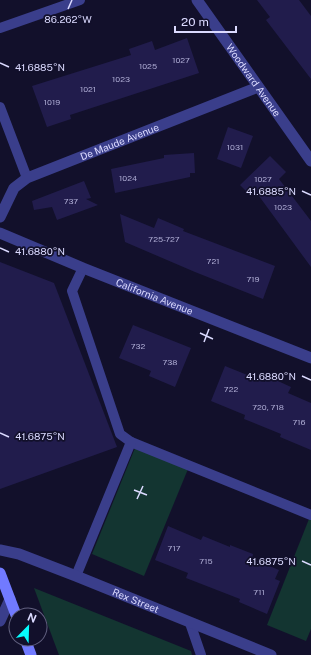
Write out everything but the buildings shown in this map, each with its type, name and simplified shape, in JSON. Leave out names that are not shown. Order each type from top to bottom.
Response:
[{"type":"main road","points":[[0,573],[13,607]]},
{"type":"street","name":"Woodward Avenue","points":[[197,0],[311,161]]},
{"type":"street","name":"De Maude Avenue","points":[[0,217],[14,188],[26,178],[258,87]]},
{"type":"street","name":"California Avenue","points":[[0,233],[83,268],[311,358]]},
{"type":"street","name":"Rex Street","points":[[0,550],[18,554],[76,576],[271,655]]},
{"type":"street","points":[[0,621],[10,599]]},
{"type":"lane","points":[[0,28],[80,0]]},
{"type":"lane","points":[[0,106],[26,178]]},
{"type":"lane","points":[[83,268],[72,291],[120,434],[131,442],[311,515]]},
{"type":"lane","points":[[76,576],[131,442]]},
{"type":"lane","points":[[190,623],[201,655]]},
{"type":"green space","points":[[135,448],[188,469],[144,576],[92,554]]},
{"type":"green space","points":[[309,519],[311,519],[311,629],[306,641],[267,625]]},
{"type":"green space","points":[[34,588],[191,651],[192,655],[59,655],[48,626],[48,607],[41,607]]}]
